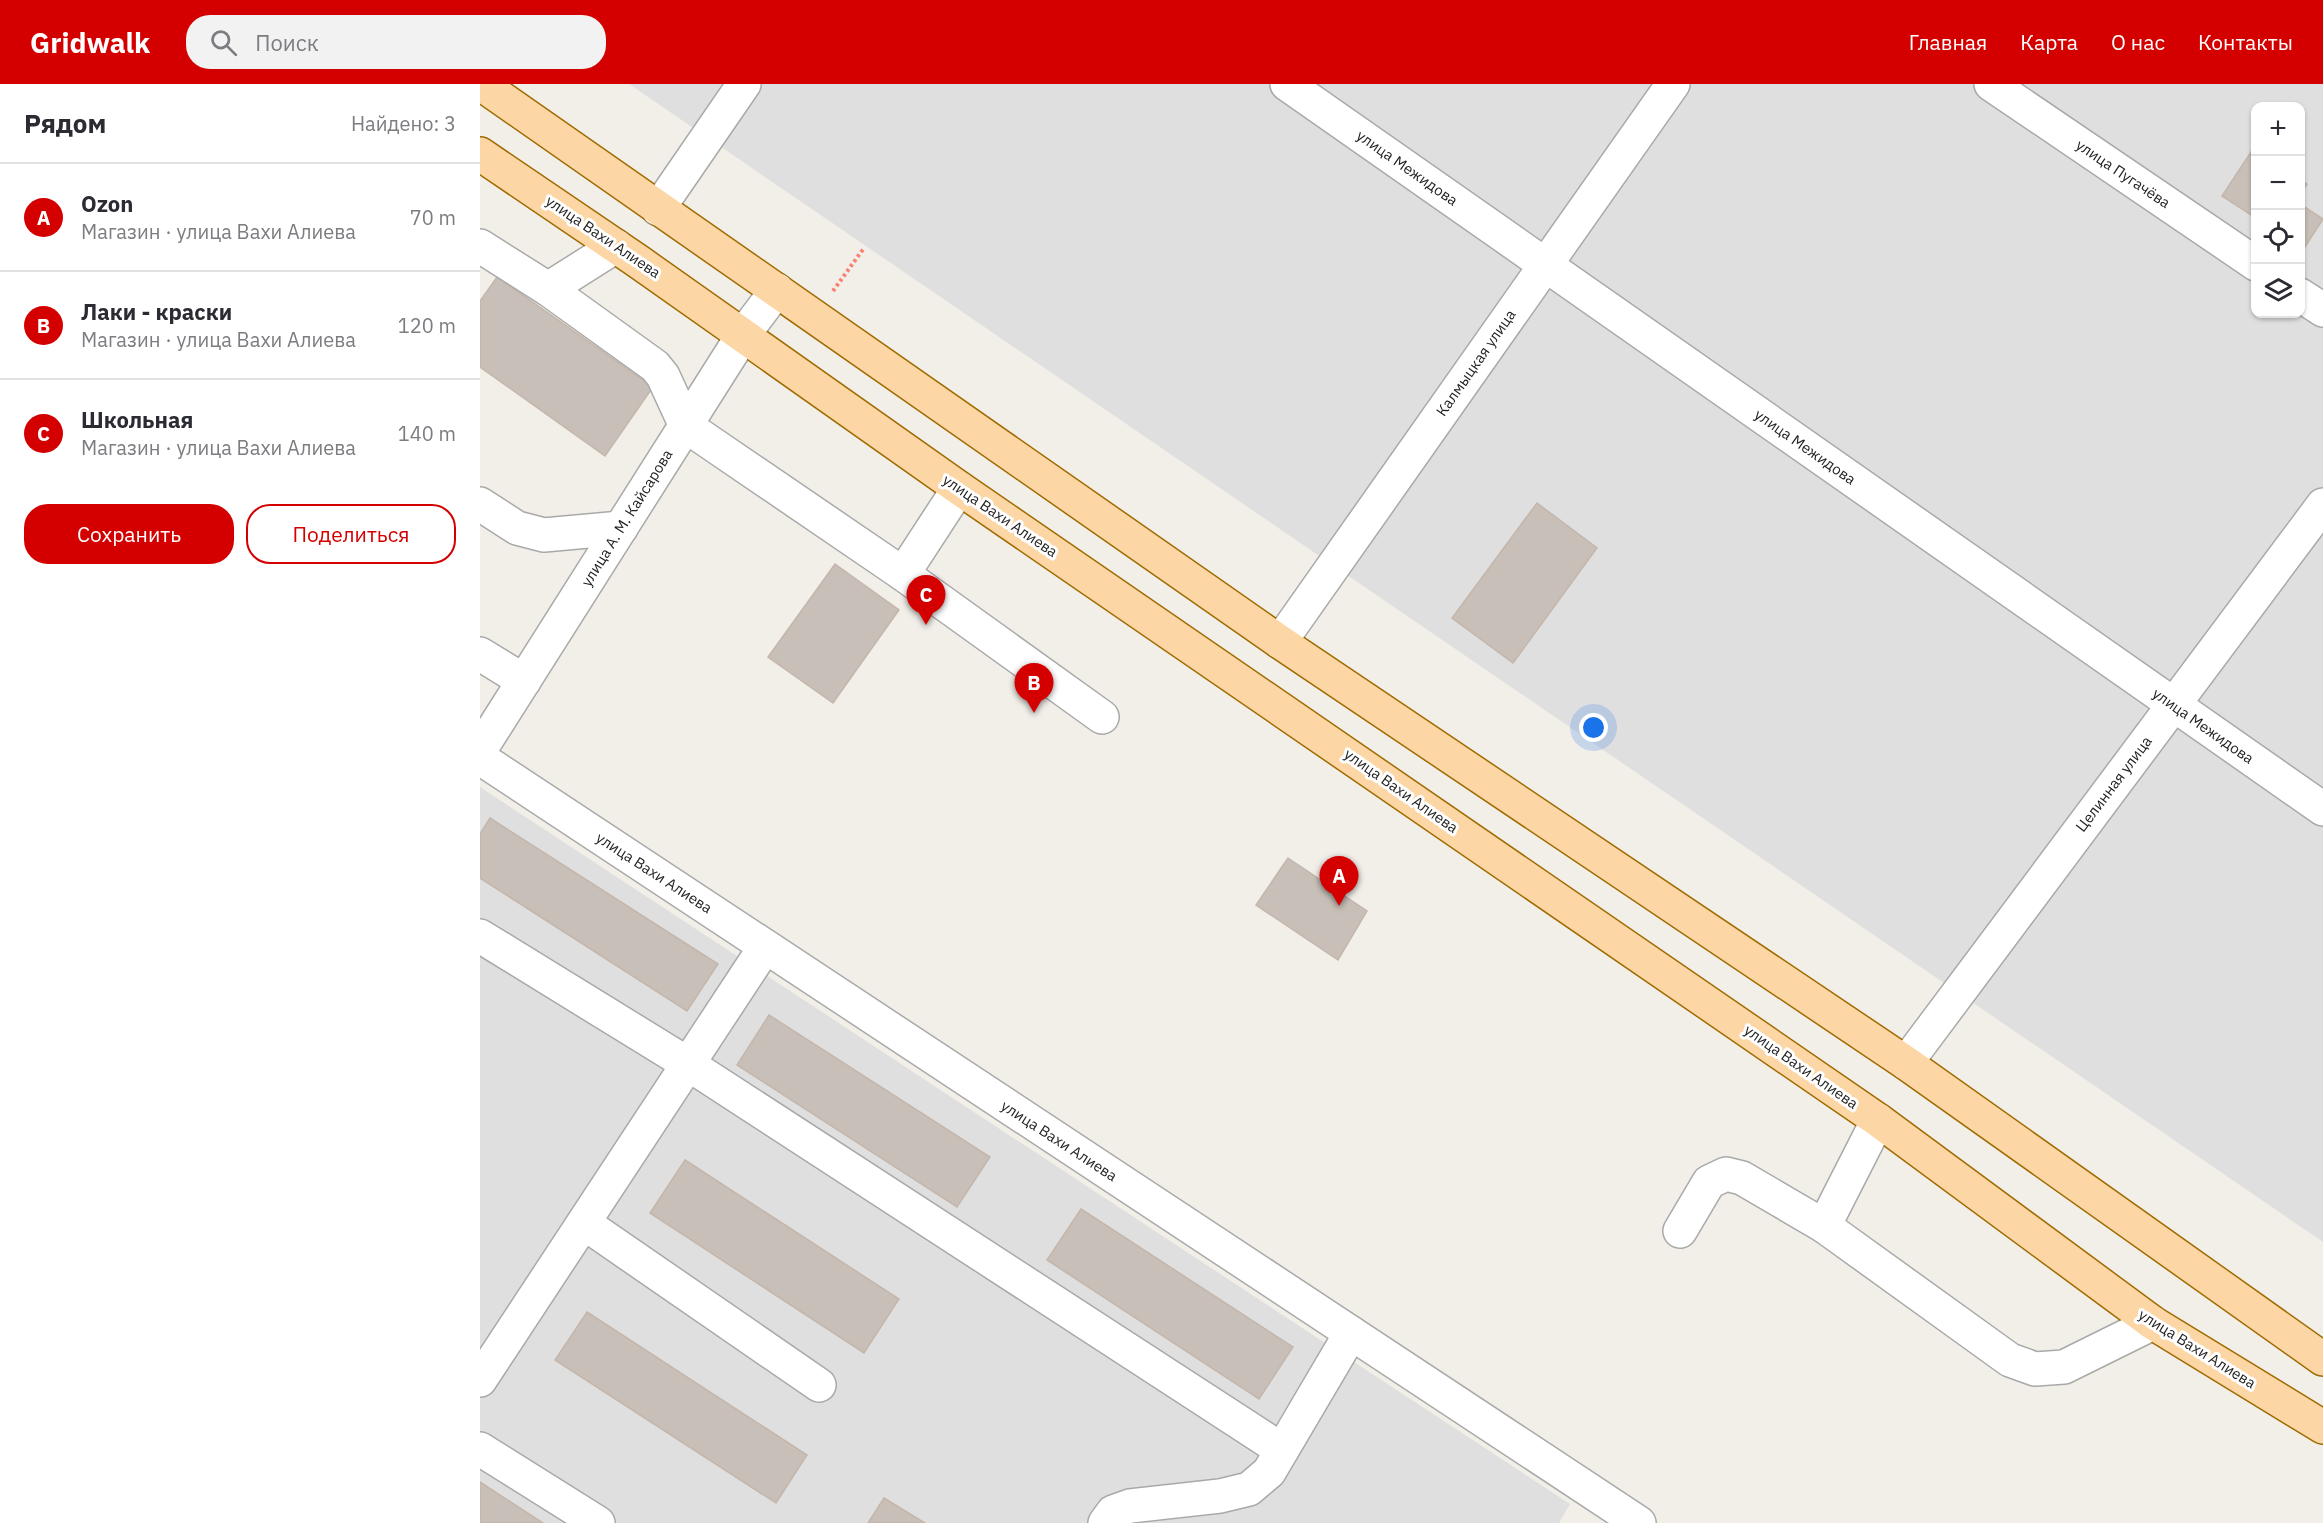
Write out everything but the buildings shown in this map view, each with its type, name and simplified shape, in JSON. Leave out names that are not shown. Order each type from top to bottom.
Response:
[{"type":"main road","points":[[481,84],[1280,642],[1906,1063],[2323,1359]]},
{"type":"main road","name":"улица Вахи Алиева","points":[[480,154],[616,246],[959,488],[1878,1120],[2153,1323],[2323,1427]]},
{"type":"street","points":[[658,209],[744,84]]},
{"type":"street","name":"улица Межидова","points":[[1287,84],[2323,809]]},
{"type":"street","name":"Калмыцкая улица","points":[[1280,642],[1673,84]]},
{"type":"street","name":"улица Пугачёва","points":[[1991,84],[2251,261]]},
{"type":"street","points":[[480,246],[548,289],[655,366],[663,376],[686,426],[903,574],[1102,717]]},
{"type":"street","points":[[548,289],[616,246]]},
{"type":"street","name":"улица А. М. Кайсарова","points":[[480,750],[743,335],[777,290]]},
{"type":"street","points":[[2305,298],[2323,310]]},
{"type":"street","points":[[903,574],[959,488]]},
{"type":"street","points":[[480,504],[517,528],[544,535],[621,528]]},
{"type":"street","name":"Целинная улица","points":[[1906,1063],[2323,505]]},
{"type":"street","points":[[480,654],[524,681]]},
{"type":"street","name":"улица Вахи Алиева","points":[[480,759],[1639,1523]]},
{"type":"street","points":[[480,936],[688,1064],[1282,1450]]},
{"type":"street","points":[[480,1380],[765,947]]},
{"type":"street","points":[[1824,1226],[1878,1120]]},
{"type":"street","points":[[1680,1231],[1709,1182],[1726,1174],[1742,1178],[1824,1226],[2010,1360],[2035,1369],[2064,1367],[2153,1323]]},
{"type":"street","points":[[584,1223],[819,1385]]},
{"type":"street","points":[[1105,1523],[1113,1512],[1130,1506],[1220,1496],[1249,1489],[1269,1472],[1351,1333]]},
{"type":"street","points":[[480,1449],[598,1523]]},
{"type":"shaded area","points":[[629,84],[2323,84],[2323,1242]]},
{"type":"shaded area","points":[[480,787],[1570,1504],[1559,1523],[480,1523]]},
{"type":"place","name":"Школьная","points":[[926,625]]},
{"type":"place","name":"Лаки - краски","points":[[1034,713]]},
{"type":"place","name":"Ozon","points":[[1339,906]]}]
